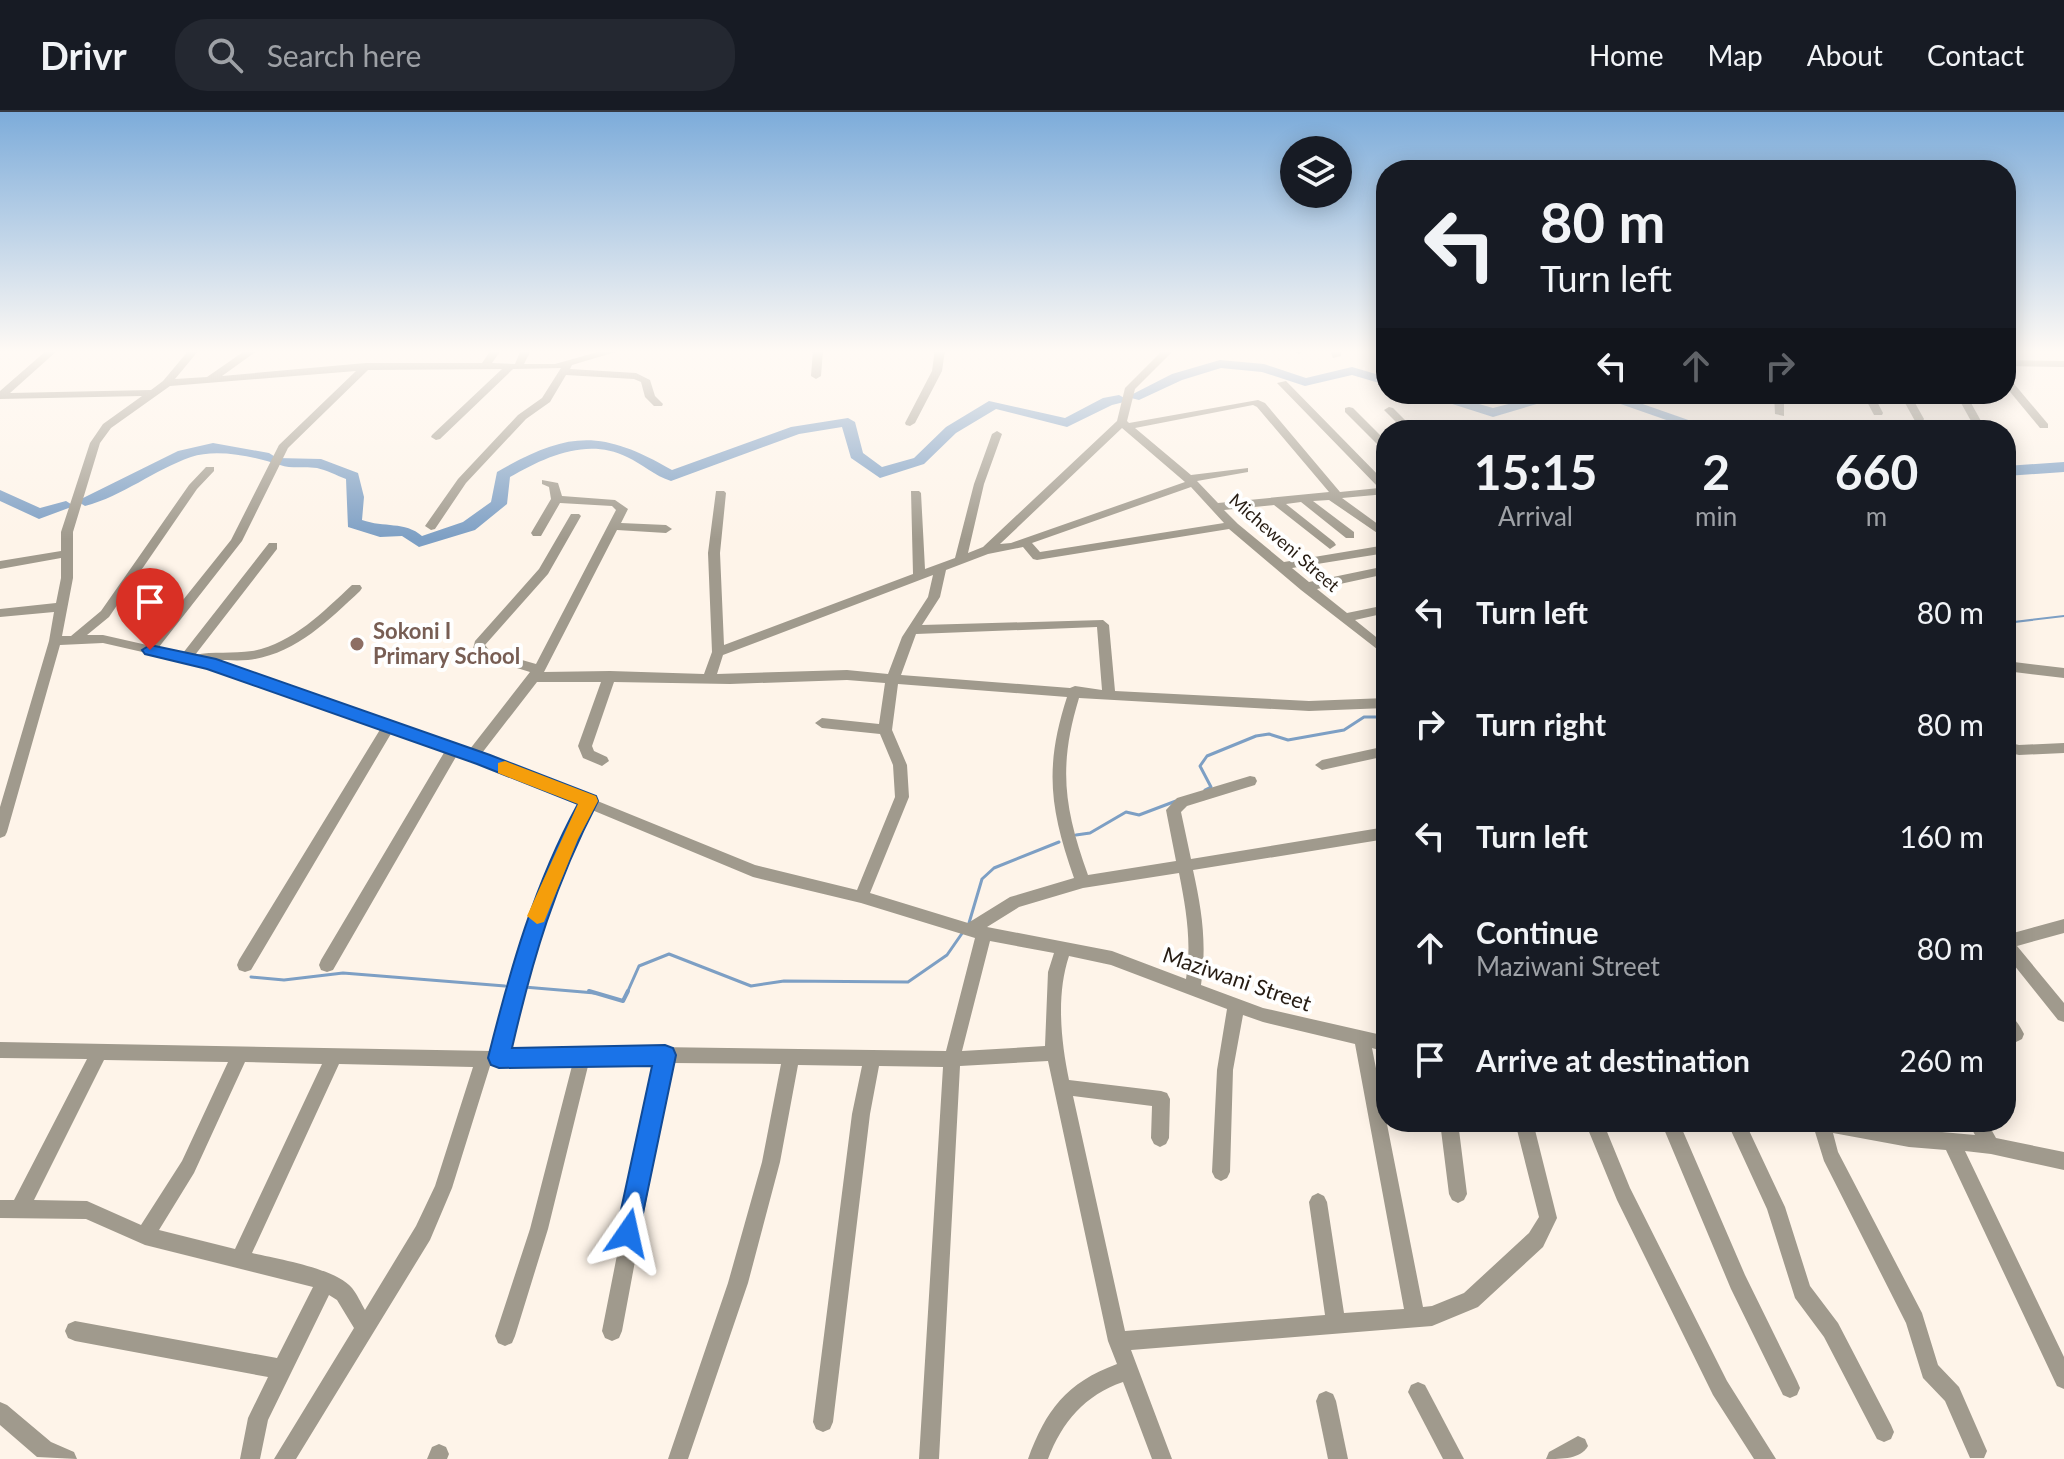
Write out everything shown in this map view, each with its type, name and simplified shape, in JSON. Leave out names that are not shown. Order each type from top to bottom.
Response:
[{"type":"street","points":[[0,832],[55,641],[67,578],[67,532],[98,437],[127,413]]},
{"type":"street","points":[[150,650],[236,541],[283,447],[318,413]]},
{"type":"street","points":[[436,437],[463,413]]},
{"type":"street","points":[[431,526],[453,491],[528,413]]},
{"type":"street","points":[[910,423],[915,413]]},
{"type":"street","points":[[1125,424],[1127,413]]},
{"type":"street","points":[[987,550],[1125,424],[1183,413]]},
{"type":"street","points":[[1266,413],[1334,495],[1376,527]]},
{"type":"street","points":[[1311,413],[1376,480]]},
{"type":"street","points":[[1352,413],[1376,437]]},
{"type":"street","points":[[1916,413],[1919,419]]},
{"type":"street","points":[[2033,413],[2044,426]]},
{"type":"street","name":"Micheweni Street","points":[[1125,424],[1190,481],[1232,525],[1376,644]]},
{"type":"street","points":[[960,560],[979,484],[997,434]]},
{"type":"street","points":[[76,638],[105,614],[193,487],[210,469]]},
{"type":"street","points":[[718,652],[987,550],[1025,542],[1190,481],[1244,470]]},
{"type":"street","points":[[537,533],[557,499],[553,483],[546,482]]},
{"type":"street","points":[[1215,507],[1376,491]]},
{"type":"street","points":[[709,678],[718,652],[714,553],[720,493]]},
{"type":"street","points":[[915,493],[919,574]]},
{"type":"street","points":[[1302,498],[1350,535]]},
{"type":"street","points":[[55,641],[103,639],[192,659],[477,758],[536,674],[622,509],[620,505],[557,499]]},
{"type":"street","points":[[1276,501],[1330,545]]},
{"type":"street","points":[[575,516],[544,571],[479,644],[479,649],[486,654],[536,674],[709,678],[847,675],[892,681],[1309,706],[1376,703]]},
{"type":"street","points":[[1025,542],[1037,556],[1045,557],[1077,548],[1232,525]]},
{"type":"street","points":[[613,526],[666,529]]},
{"type":"street","points":[[192,659],[273,546]]},
{"type":"street","points":[[1282,566],[1376,551]]},
{"type":"street","points":[[0,565],[65,554]]},
{"type":"street","points":[[861,897],[902,797],[900,765],[885,730],[892,681],[912,630],[934,597],[941,566]]},
{"type":"street","points":[[1305,587],[1376,572]]},
{"type":"street","points":[[192,659],[251,655],[277,649],[329,613],[356,588]]},
{"type":"street","points":[[0,613],[61,607]]},
{"type":"street","points":[[1344,618],[1376,611]]},
{"type":"street","points":[[912,630],[1099,623],[1103,625],[1109,694]]},
{"type":"street","points":[[2016,667],[2064,673]]},
{"type":"street","points":[[602,761],[588,754],[585,746],[610,676]]},
{"type":"street","points":[[1075,691],[1064,723],[1056,784],[1066,834],[1083,882]]},
{"type":"street","points":[[822,723],[885,730]]},
{"type":"street","points":[[245,965],[389,726]]},
{"type":"street","points":[[2016,749],[2064,748]]},
{"type":"street","points":[[327,965],[453,750]]},
{"type":"street","points":[[1322,765],[1376,753]]},
{"type":"street","name":"Maziwani Street","points":[[477,758],[589,801],[753,871],[861,897],[969,930],[1112,958],[1293,1024],[1376,1042]]},
{"type":"street","points":[[1193,987],[1198,930],[1186,865],[1172,820],[1174,807],[1250,781]]},
{"type":"street","points":[[284,1459],[412,1254],[431,1216],[492,1059],[526,947],[569,838],[589,801]]},
{"type":"street","points":[[929,1459],[952,1059],[969,930],[1015,902],[1083,882],[1376,835]]},
{"type":"street","points":[[2016,940],[2063,928]]},
{"type":"street","points":[[1070,949],[1056,972],[1055,1053],[1118,1341],[1162,1459]]},
{"type":"street","points":[[2016,955],[2064,1015]]},
{"type":"street","points":[[1221,1172],[1225,1070],[1236,1005]]},
{"type":"street","points":[[1362,1039],[1376,1113]]},
{"type":"street","points":[[0,1050],[492,1059],[583,1054],[952,1059],[1055,1053]]},
{"type":"street","points":[[20,1208],[99,1052]]},
{"type":"street","points":[[145,1236],[188,1167],[240,1054]]},
{"type":"street","points":[[505,1336],[539,1229],[583,1054]]},
{"type":"street","points":[[612,1331],[665,1055]]},
{"type":"street","points":[[678,1459],[738,1283],[771,1162],[791,1057]]},
{"type":"street","points":[[239,1260],[333,1058]]},
{"type":"street","points":[[823,1422],[861,1114],[872,1058]]},
{"type":"street","points":[[1062,1087],[1161,1099],[1160,1138]]},
{"type":"street","points":[[1380,1132],[1415,1318]]},
{"type":"street","points":[[1450,1132],[1458,1194]]},
{"type":"street","points":[[1118,1341],[1415,1318],[1432,1316],[1471,1300],[1536,1240],[1548,1218],[1546,1199],[1527,1132]]},
{"type":"street","points":[[1598,1132],[1623,1194],[1720,1388],[1766,1459]]},
{"type":"street","points":[[1674,1132],[1738,1282],[1790,1388]]},
{"type":"street","points":[[1741,1132],[1776,1207],[1802,1291],[1831,1330],[1884,1432]]},
{"type":"street","points":[[1824,1132],[1830,1155],[1915,1320],[1930,1371],[1952,1394],[1977,1451]]},
{"type":"street","points":[[1881,1132],[1952,1144],[1991,1145],[2064,1161]]},
{"type":"street","points":[[1983,1132],[1991,1145]]},
{"type":"street","points":[[1952,1144],[2064,1379]]},
{"type":"street","points":[[1318,1202],[1336,1324]]},
{"type":"street","points":[[0,1209],[87,1210],[145,1236],[326,1282],[344,1293],[364,1327]]},
{"type":"street","points":[[250,1459],[258,1418],[326,1282]]},
{"type":"street","points":[[75,1331],[281,1369]]},
{"type":"street","points":[[1038,1459],[1044,1440],[1062,1411],[1081,1391],[1098,1379],[1129,1370]]},
{"type":"street","points":[[1418,1392],[1454,1459]]},
{"type":"street","points":[[1326,1401],[1338,1459]]},
{"type":"street","points":[[0,1412],[42,1455],[67,1459]]},
{"type":"street","points":[[1556,1459],[1578,1446]]},
{"type":"waterway","points":[[282,461],[321,464],[353,476],[356,497],[354,523],[380,532],[406,531],[419,542],[469,526],[499,504],[502,475],[556,449],[584,444],[615,447],[671,476],[796,430],[848,422],[856,455],[880,473],[919,461],[951,430],[979,413]]},
{"type":"waterway","points":[[1028,413],[1067,423],[1086,413]]},
{"type":"waterway","points":[[1657,413],[1679,420]]},
{"type":"waterway","points":[[85,501],[183,454],[199,450],[227,449],[269,458]]},
{"type":"waterway","points":[[2016,470],[2064,467]]},
{"type":"waterway","points":[[0,495],[39,514],[66,506]]},
{"type":"waterway","points":[[2016,622],[2064,616]]},
{"type":"waterway","points":[[1205,790],[1211,787],[1200,766],[1207,756],[1256,736],[1269,734],[1288,740],[1344,730],[1364,717],[1376,717]]},
{"type":"waterway","points":[[1076,835],[1090,833],[1126,812],[1139,815],[1176,801]]},
{"type":"waterway","points":[[969,923],[982,879],[994,868],[1059,842]]},
{"type":"waterway","points":[[627,993],[639,966],[669,954],[751,986],[784,981],[908,982],[947,955],[963,932]]},
{"type":"waterway","points":[[251,977],[284,980],[343,973],[505,986]]},
{"type":"waterway","points":[[524,987],[595,993]]},
{"type":"waterway","points":[[589,991],[623,1001],[627,993]]},
{"type":"slow traffic","points":[[505,768],[589,801],[569,838],[537,916]]},
{"type":"place","name":"Sokoni I Primary School","points":[[357,644]]},
{"type":"route","points":[[150,650],[210,663],[483,759],[589,801],[569,838],[541,904],[516,981],[499,1058],[583,1054],[665,1055],[628,1233]]}]
